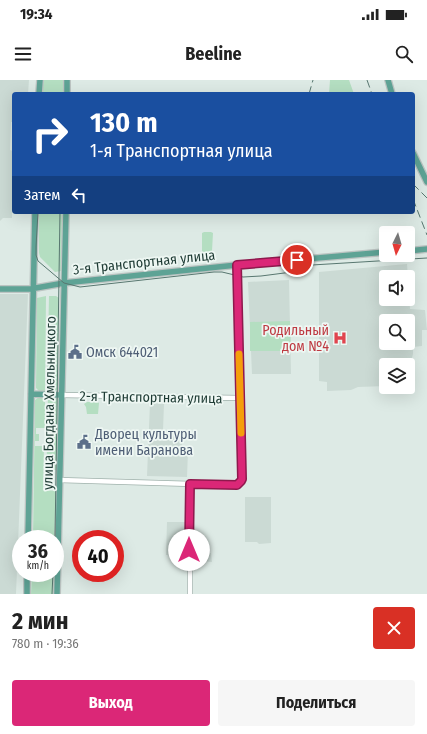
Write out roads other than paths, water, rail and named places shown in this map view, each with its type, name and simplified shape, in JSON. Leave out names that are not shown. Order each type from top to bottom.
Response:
[{"type":"main road","points":[[39,92],[40,80]]},
{"type":"main road","points":[[67,80],[67,92]]},
{"type":"main road","points":[[388,80],[391,92]]},
{"type":"main road","points":[[415,157],[427,182]]},
{"type":"main road","name":"улица Богдана Хмельницкого","points":[[28,530],[35,214]]},
{"type":"main road","name":"улица Богдана Хмельницкого","points":[[57,594],[66,214]]},
{"type":"main road","points":[[415,250],[427,249]]},
{"type":"main road","name":"3-я Транспортная улица","points":[[0,289],[33,289],[64,283],[237,265],[379,253]]},
{"type":"main road","points":[[31,394],[61,395]]},
{"type":"main road","points":[[27,582],[27,594]]},
{"type":"street","points":[[60,480],[237,485],[241,481],[237,265]]},
{"type":"street","name":"2-я Транспортная улица","points":[[61,395],[240,398]]},
{"type":"street","points":[[190,484],[190,594]]},
{"type":"tram line","points":[[38,214],[36,255],[38,261],[64,283],[80,287],[214,272],[222,272],[243,277],[261,276],[292,272],[312,265],[427,258]]},
{"type":"tram line","points":[[55,530],[60,214]]},
{"type":"tram line","points":[[52,594],[53,582]]},
{"type":"railway","points":[[310,92],[313,80]]},
{"type":"railway","points":[[367,80],[371,92]]},
{"type":"railway","points":[[415,186],[427,198]]},
{"type":"railway","points":[[415,204],[427,235]]},
{"type":"place","name":"Родильный дом №4","points":[[340,338]]},
{"type":"place","name":"Омск 644021","points":[[75,352]]},
{"type":"place","name":"Дворец культуры имени Баранова","points":[[84,442]]}]
